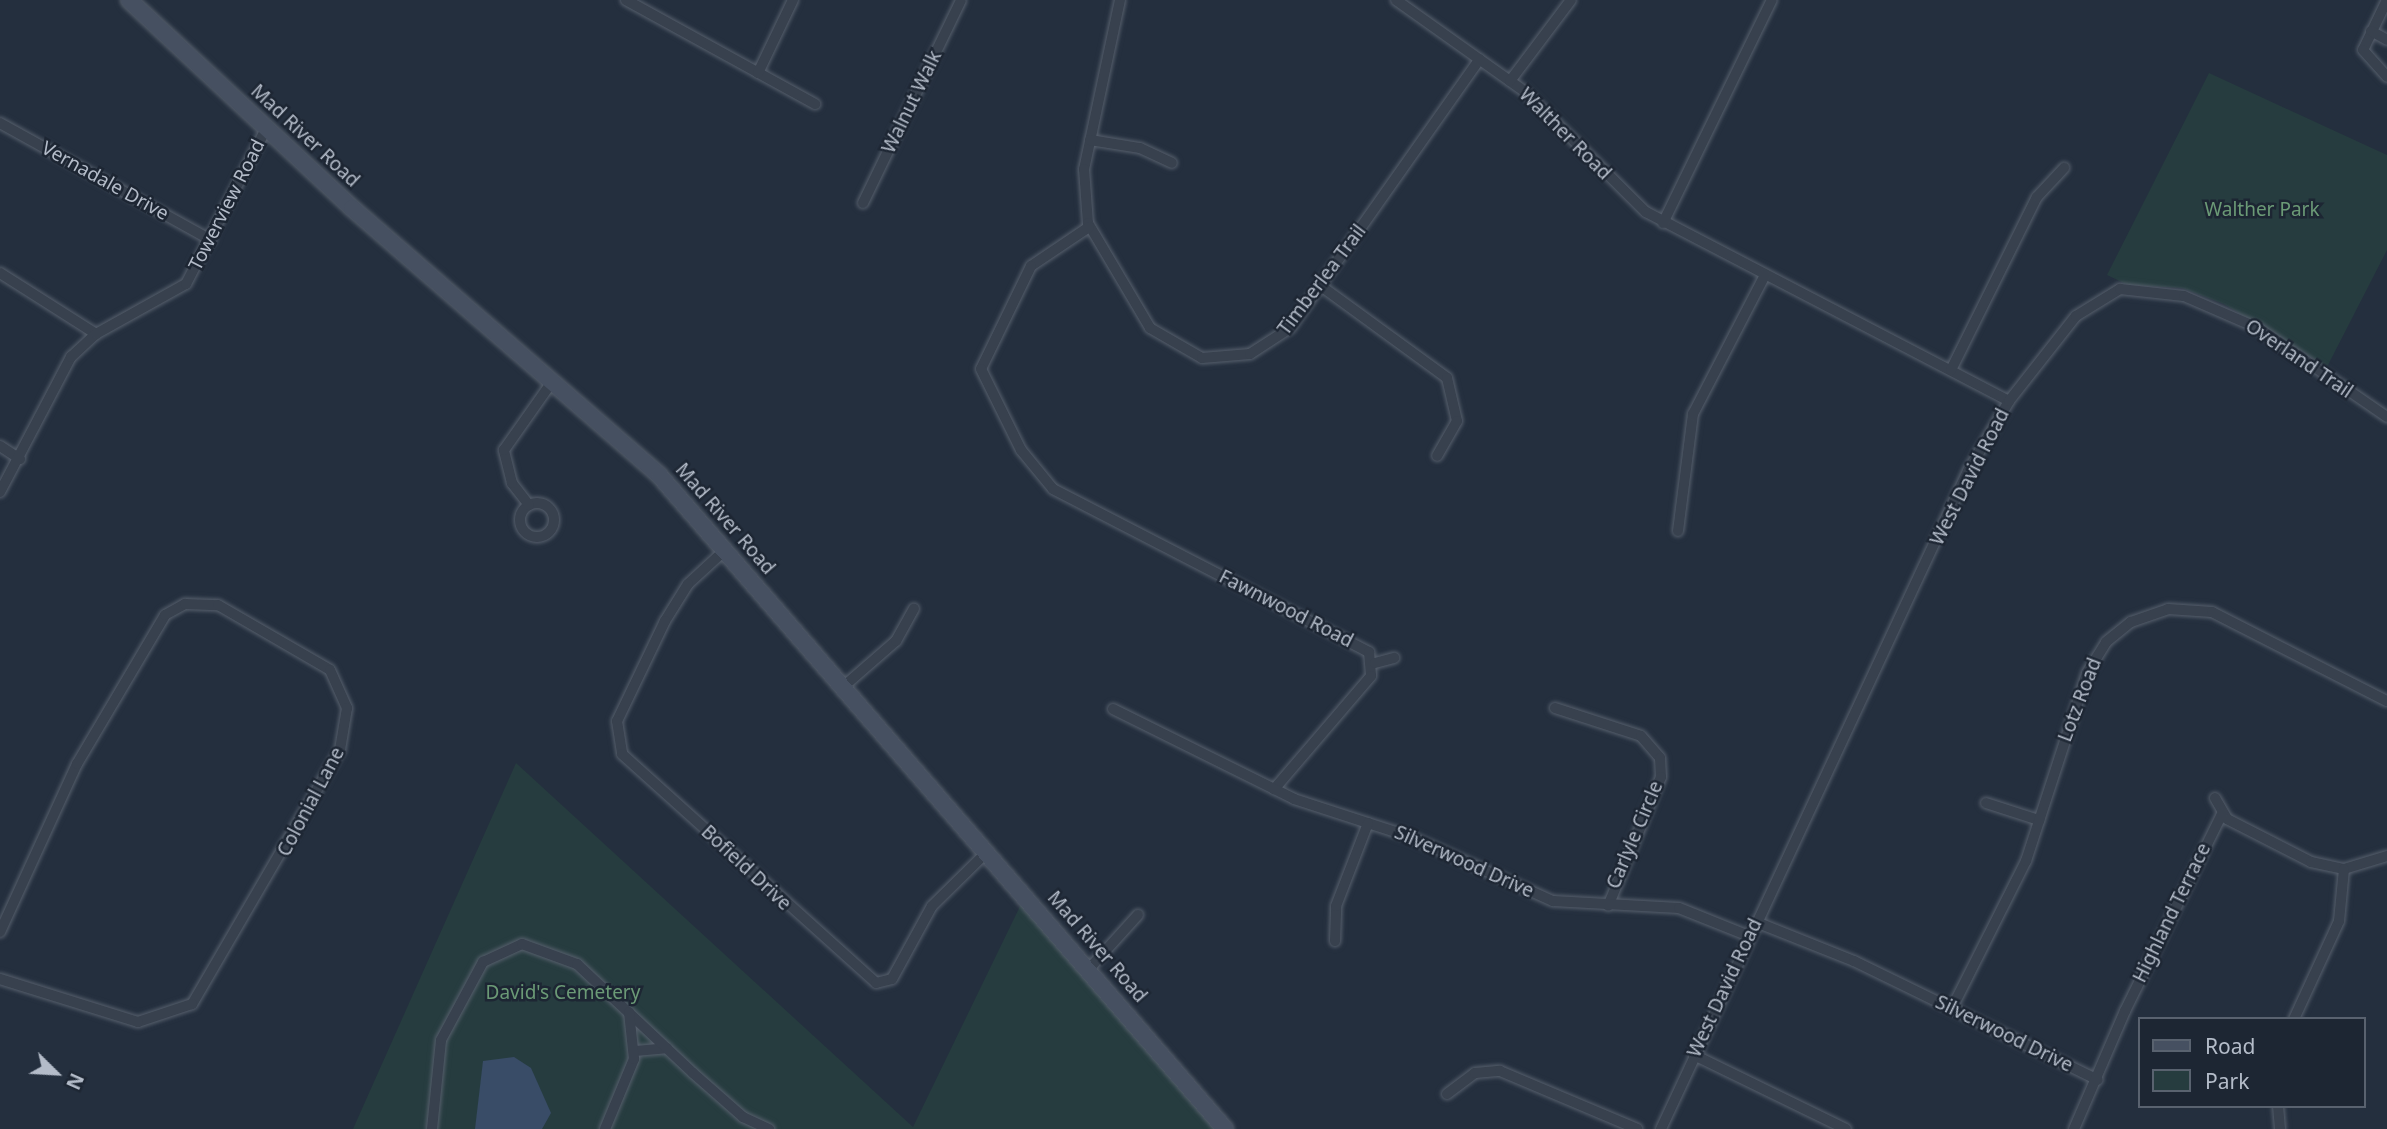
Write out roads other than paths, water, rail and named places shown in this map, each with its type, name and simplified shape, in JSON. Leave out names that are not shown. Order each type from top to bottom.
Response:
[{"type":"street","name":"Mad River Road","points":[[128,0],[266,130],[648,464],[1089,969],[1225,1129]]},
{"type":"street","points":[[626,0],[815,104]]},
{"type":"street","points":[[758,73],[793,0]]},
{"type":"street","name":"Walnut Walk","points":[[863,203],[961,0]]},
{"type":"street","name":"Timberlea Trail","points":[[1120,0],[1090,140],[1083,186],[1089,227],[1150,328],[1202,358],[1265,348],[1290,328],[1480,59]]},
{"type":"street","name":"Walther Road","points":[[1396,0],[1510,81],[1633,202],[1663,223]]},
{"type":"street","points":[[1510,81],[1570,0]]},
{"type":"street","points":[[1663,223],[1772,0]]},
{"type":"street","points":[[2387,0],[2371,31],[2363,55],[2387,77]]},
{"type":"street","points":[[2371,31],[2387,40]]},
{"type":"street","name":"Vernadale Drive","points":[[0,122],[211,240]]},
{"type":"street","name":"Towerview Road","points":[[0,492],[20,459],[61,372],[96,334],[187,284],[266,130]]},
{"type":"street","points":[[1090,140],[1140,148],[1172,163]]},
{"type":"street","points":[[1951,370],[2036,197],[2064,169]]},
{"type":"street","name":"West David Road","points":[[1661,1129],[1968,471],[2009,401],[1663,223]]},
{"type":"street","name":"Fawnwood Road","points":[[1089,227],[1031,266],[981,363],[1021,450],[1047,484],[1364,648],[1375,663]]},
{"type":"street","points":[[0,273],[96,334]]},
{"type":"street","points":[[1678,531],[1693,414],[1765,275]]},
{"type":"street","points":[[1321,286],[1447,377],[1457,421],[1437,456]]},
{"type":"street","name":"Overland Trail","points":[[2009,401],[2082,309],[2112,292],[2140,288],[2184,296],[2239,318],[2387,417]]},
{"type":"street","points":[[529,505],[512,482],[505,450],[552,382]]},
{"type":"street","points":[[0,446],[20,459]]},
{"type":"street","name":"Bofield Drive","points":[[725,550],[678,596],[617,721],[617,743],[632,764],[845,959],[882,984],[892,979],[932,906],[987,852]]},
{"type":"street","name":"Colonial Lane","points":[[0,932],[77,764],[165,615],[185,604],[218,605],[330,670],[347,708],[340,750],[192,1004],[138,1021],[0,979]]},
{"type":"street","name":"Lotz Road","points":[[1952,1008],[2016,884],[2092,662],[2115,633],[2148,614],[2181,608],[2212,612],[2387,701]]},
{"type":"street","points":[[843,687],[896,641],[914,609]]},
{"type":"street","points":[[1274,789],[1371,676],[1375,663],[1394,658]]},
{"type":"street","name":"Carlyle Circle","points":[[1555,708],[1641,736],[1660,758],[1661,777],[1608,906]]},
{"type":"street","name":"Silverwood Drive","points":[[1113,709],[1274,789],[1368,823],[1553,901],[1689,910],[1749,936]]},
{"type":"street","points":[[2215,798],[2222,814],[2294,854],[2344,869],[2387,856]]},
{"type":"street","points":[[1986,803],[2039,820]]},
{"type":"street","name":"Highland Terrace","points":[[2074,1129],[2098,1080],[2124,1010],[2222,814]]},
{"type":"street","points":[[1335,941],[1336,906],[1368,823]]},
{"type":"street","points":[[2295,1017],[2339,921],[2344,869]]},
{"type":"street","points":[[1089,969],[1138,915]]},
{"type":"street","name":"Silverwood Drive","points":[[1756,922],[1952,1008],[2098,1080]]},
{"type":"street","points":[[432,1129],[441,1040],[472,976],[496,953],[522,944],[561,955],[629,1012],[743,1117],[769,1129]]},
{"type":"street","points":[[605,1129],[635,1051],[629,1012]]},
{"type":"street","points":[[635,1051],[667,1048]]},
{"type":"street","points":[[1694,1055],[1846,1129]]},
{"type":"street","points":[[1447,1094],[1475,1073],[1500,1070],[1637,1129]]},
{"type":"street","points":[[2278,1108],[2280,1129]]},
{"type":"water","points":[[514,1057],[531,1068],[551,1113],[542,1129],[475,1129],[483,1061]]},
{"type":"park label","name":"Walther Park","points":[[2262,210]]},
{"type":"park label","name":"David's Cemetery","points":[[563,993]]}]
